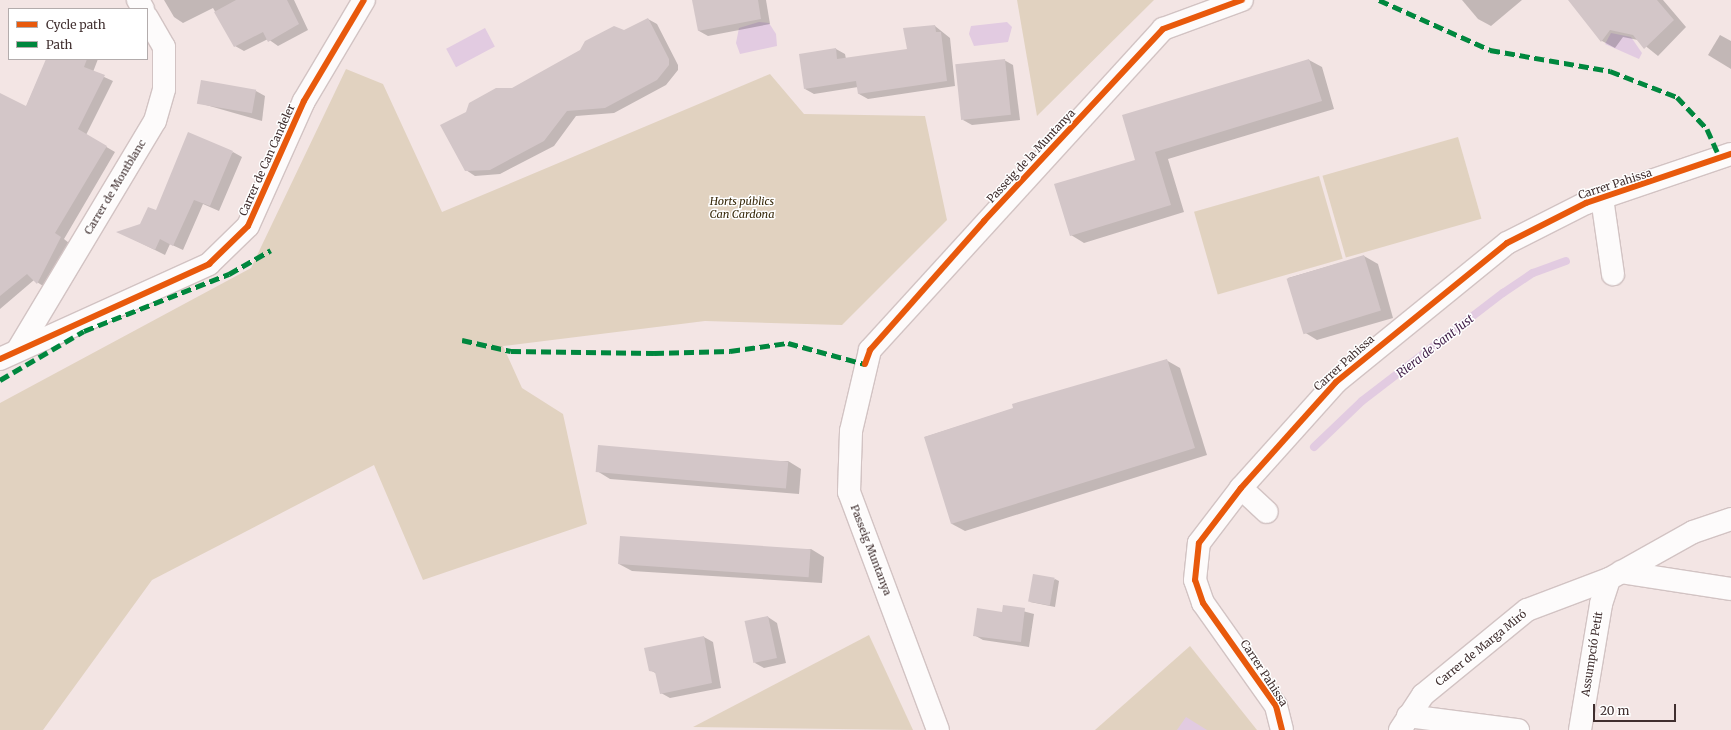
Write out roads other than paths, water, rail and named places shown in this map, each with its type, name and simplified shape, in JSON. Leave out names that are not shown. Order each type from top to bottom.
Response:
[{"type":"street","name":"Carrer de Can Candeler","points":[[0,359],[19,348],[209,264],[248,226],[304,101],[364,0]]},
{"type":"street","name":"Passeig de la Muntanya","points":[[866,364],[870,350],[969,239],[1164,29],[1242,0]]},
{"type":"street","name":"Carrer de Montblanc","points":[[19,348],[155,121],[164,89],[164,46],[148,18]]},
{"type":"street","name":"Carrer Pahissa","points":[[1282,730],[1276,706],[1203,603],[1194,580],[1200,543],[1241,488],[1336,382],[1507,243],[1538,224],[1602,198],[1731,154]]},
{"type":"street","points":[[1602,198],[1613,274]]},
{"type":"street","name":"Passeig Muntanya","points":[[866,364],[851,431],[849,492],[938,730]]},
{"type":"street","points":[[1241,488],[1267,512]]},
{"type":"street","name":"Carrer de Marga Miró","points":[[1404,723],[1423,695],[1466,657],[1528,610],[1615,576],[1693,532],[1731,519]]},
{"type":"street","points":[[1615,576],[1731,589]]},
{"type":"street","name":"Assumpció Petit","points":[[1580,730],[1601,604],[1615,576]]},
{"type":"street","points":[[1404,723],[1518,730]]},
{"type":"waterway","name":"Riera de Sant Just","points":[[1314,447],[1362,401],[1503,293],[1533,273],[1566,261]]},
{"type":"park label","name":"Horts públics Can Cardona","points":[[742,208]]}]
